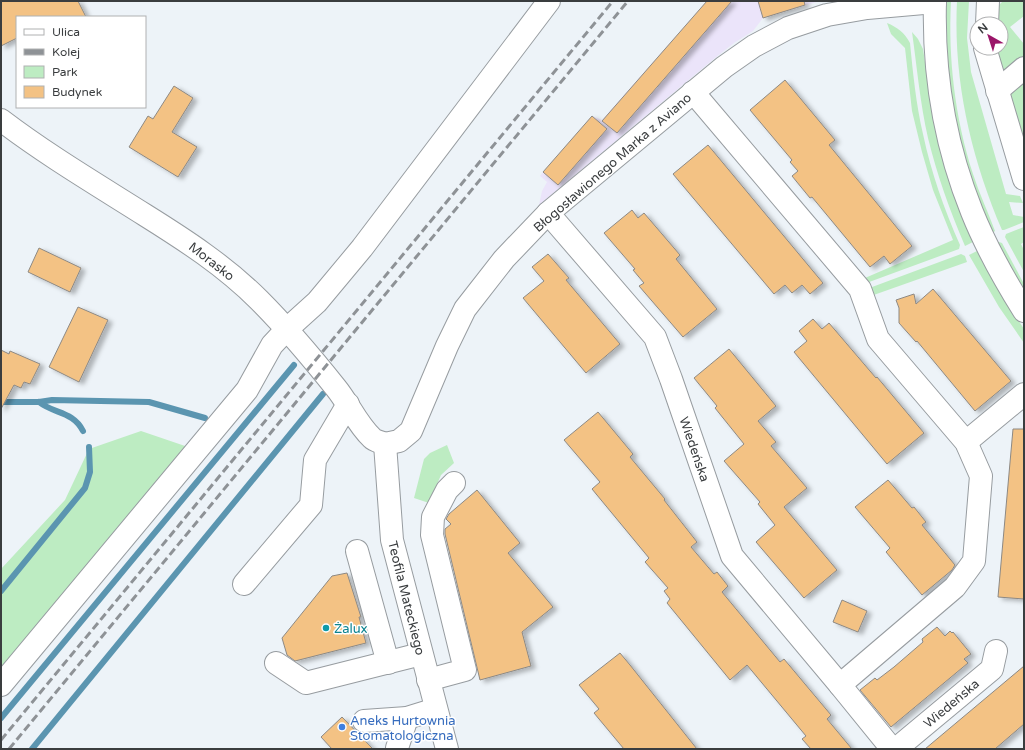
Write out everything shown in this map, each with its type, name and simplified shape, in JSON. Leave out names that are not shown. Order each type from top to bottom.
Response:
[{"type":"street","points":[[1,685],[247,390],[272,345],[317,302],[362,248],[549,1]]},
{"type":"street","points":[[935,1],[935,45],[940,97],[959,176],[971,211],[985,241],[1004,279],[1024,311]]},
{"type":"street","name":"Błogosławionego Marka z Aviano","points":[[385,444],[399,441],[411,431],[447,346],[465,309],[504,259],[548,213],[724,67],[754,46],[788,28],[827,15],[867,8],[935,1]]},
{"type":"street","points":[[987,56],[1024,179]]},
{"type":"street","points":[[997,91],[1024,68]]},
{"type":"street","points":[[693,92],[860,289],[878,339],[966,442],[981,476],[974,561],[956,587],[840,685]]},
{"type":"street","name":"Morasko","points":[[1,120],[64,164],[193,245],[230,274],[258,299],[322,371],[372,438],[385,444]]},
{"type":"street","name":"Wiedeńska","points":[[548,213],[655,336],[671,378],[732,556],[892,749]]},
{"type":"street","points":[[966,442],[1024,394]]},
{"type":"street","points":[[244,584],[311,505],[315,460],[348,404]]},
{"type":"street","name":"Teofila Mateckiego","points":[[385,444],[392,540],[447,749]]},
{"type":"street","points":[[428,680],[465,670],[432,535],[433,517],[447,490],[454,483]]},
{"type":"street","points":[[358,551],[388,662]]},
{"type":"street","name":"Wiedeńska","points":[[896,749],[992,669],[996,651]]},
{"type":"street","points":[[276,663],[306,683],[421,654]]},
{"type":"street","points":[[364,721],[407,718],[436,709]]},
{"type":"street","points":[[397,748],[407,718]]},
{"type":"shaded area","points":[[707,1],[820,1],[763,18],[753,31],[734,43],[715,58],[539,205],[542,191],[547,182],[540,176],[543,172],[592,116],[602,120]]},
{"type":"green space","points":[[945,1],[951,1],[950,23],[952,66],[957,110],[975,181],[995,231],[992,233],[969,174],[954,113],[945,48]]},
{"type":"green space","points":[[957,1],[969,1],[967,38],[971,72],[1006,194],[1020,196],[1023,203],[1009,202],[1013,215],[1024,217],[1024,222],[1004,230],[1002,230],[981,175],[966,118],[958,60]]},
{"type":"green space","points":[[1003,1],[1024,1],[1024,16],[1010,27],[1024,44],[1024,61],[1005,75],[999,62],[998,56],[1009,56],[1009,16],[998,16],[999,5]]},
{"type":"green space","points":[[887,23],[894,26],[906,36],[910,43],[917,100],[926,148],[938,190],[960,245],[959,249],[861,285],[858,281],[953,240],[933,190],[922,152],[912,111],[905,48],[891,34]]},
{"type":"green space","points":[[912,32],[918,39],[923,49],[932,113],[938,138],[961,213],[973,242],[965,246],[944,193],[928,138]]},
{"type":"green space","points":[[1024,82],[1024,163],[1005,93]]},
{"type":"green space","points":[[1024,227],[1024,242],[1021,244],[1024,250],[1024,272],[1005,237],[1006,234]]},
{"type":"green space","points":[[999,242],[1002,243],[1024,284],[1024,293],[997,244]]},
{"type":"green space","points":[[977,251],[994,283],[1024,329],[1024,343],[999,307],[969,255]]},
{"type":"green space","points":[[961,254],[965,256],[967,262],[868,297],[864,290]]},
{"type":"green space","points":[[141,431],[188,447],[1,674],[1,569],[65,500],[89,449]]},
{"type":"green space","points":[[447,445],[454,463],[441,475],[429,503],[414,498],[424,459],[430,453]]},
{"type":"building","points":[[1,1],[78,1],[86,16],[16,16],[16,38],[1,46]]},
{"type":"building","points":[[707,1],[732,1],[617,133],[602,121]]},
{"type":"building","points":[[758,1],[804,1],[805,5],[763,18]]},
{"type":"building","points":[[785,80],[835,140],[829,145],[912,246],[890,264],[884,256],[870,267],[812,197],[810,198],[792,176],[798,171],[790,162],[792,160],[750,110]]},
{"type":"building","points":[[174,86],[193,98],[172,132],[197,147],[178,177],[129,147],[148,116],[153,119]]},
{"type":"building","points":[[592,116],[607,129],[558,185],[543,172]]},
{"type":"building","points":[[708,145],[823,283],[810,294],[802,285],[792,293],[785,285],[774,294],[673,174]]},
{"type":"building","points":[[632,210],[638,218],[644,213],[680,255],[676,259],[717,309],[683,337],[639,286],[644,283],[633,270],[635,269],[604,233]]},
{"type":"building","points":[[39,248],[81,268],[70,292],[28,272]]},
{"type":"building","points":[[548,254],[569,278],[566,280],[620,344],[586,373],[523,298],[544,281],[532,267]]},
{"type":"building","points":[[933,289],[1011,381],[975,411],[917,341],[916,342],[899,323],[899,308],[896,300],[914,294],[916,304]]},
{"type":"building","points":[[78,307],[108,320],[79,382],[49,367]]},
{"type":"building","points":[[813,319],[822,329],[829,323],[924,433],[887,464],[794,352],[807,341],[799,331]]},
{"type":"building","points":[[729,349],[776,406],[758,421],[776,442],[771,446],[807,488],[784,507],[837,570],[804,598],[756,542],[775,525],[758,504],[760,502],[724,461],[744,444],[715,408],[717,406],[694,378]]},
{"type":"building","points":[[1,350],[9,354],[10,351],[40,364],[30,384],[24,382],[21,388],[14,385],[1,409]]},
{"type":"building","points":[[598,412],[633,454],[630,457],[665,499],[664,500],[697,542],[691,547],[714,574],[717,572],[728,586],[722,592],[780,662],[784,659],[831,715],[827,719],[852,749],[811,749],[802,739],[806,736],[747,665],[730,680],[667,603],[670,599],[664,591],[668,588],[645,562],[649,558],[592,489],[600,482],[564,440]]},
{"type":"building","points":[[1013,429],[1024,429],[1024,599],[998,597]]},
{"type":"building","points":[[888,480],[926,522],[922,525],[955,565],[952,570],[922,595],[886,552],[890,548],[855,507]]},
{"type":"building","points":[[477,490],[520,543],[508,553],[553,607],[522,632],[531,666],[480,680],[445,534],[445,529],[451,524],[446,519],[449,514]]},
{"type":"building","name":"Żalux","points":[[347,573],[361,617],[359,617],[366,643],[295,661],[287,655],[282,638],[332,576]]},
{"type":"building","points":[[842,600],[867,611],[858,632],[833,622]]},
{"type":"building","points":[[937,627],[945,636],[950,631],[952,633],[953,632],[971,654],[964,659],[968,663],[891,727],[860,690],[875,678],[877,680],[894,667],[923,642],[922,639]]},
{"type":"building","points":[[620,653],[697,749],[624,749],[594,713],[599,709],[579,685]]},
{"type":"building","points":[[1024,666],[1024,724],[995,749],[925,749]]},
{"type":"building","name":"Aneks Hurtownia Stomatologiczna","points":[[342,717],[373,749],[332,749],[321,737]]},
{"type":"waterway","points":[[1,718],[294,365]]},
{"type":"waterway","points":[[32,749],[323,394]]},
{"type":"waterway","points":[[1,402],[39,402],[52,400],[149,402],[205,418]]},
{"type":"waterway","points":[[39,402],[69,416],[83,431]]},
{"type":"waterway","points":[[1,591],[85,488],[90,472],[89,447]]},
{"type":"railway","points":[[1,740],[613,1]]},
{"type":"railway","points":[[9,749],[628,1]]},
{"type":"place","name":"Żalux","points":[[326,628]]},
{"type":"place","name":"Aneks Hurtownia Stomatologiczna","points":[[342,727]]}]
